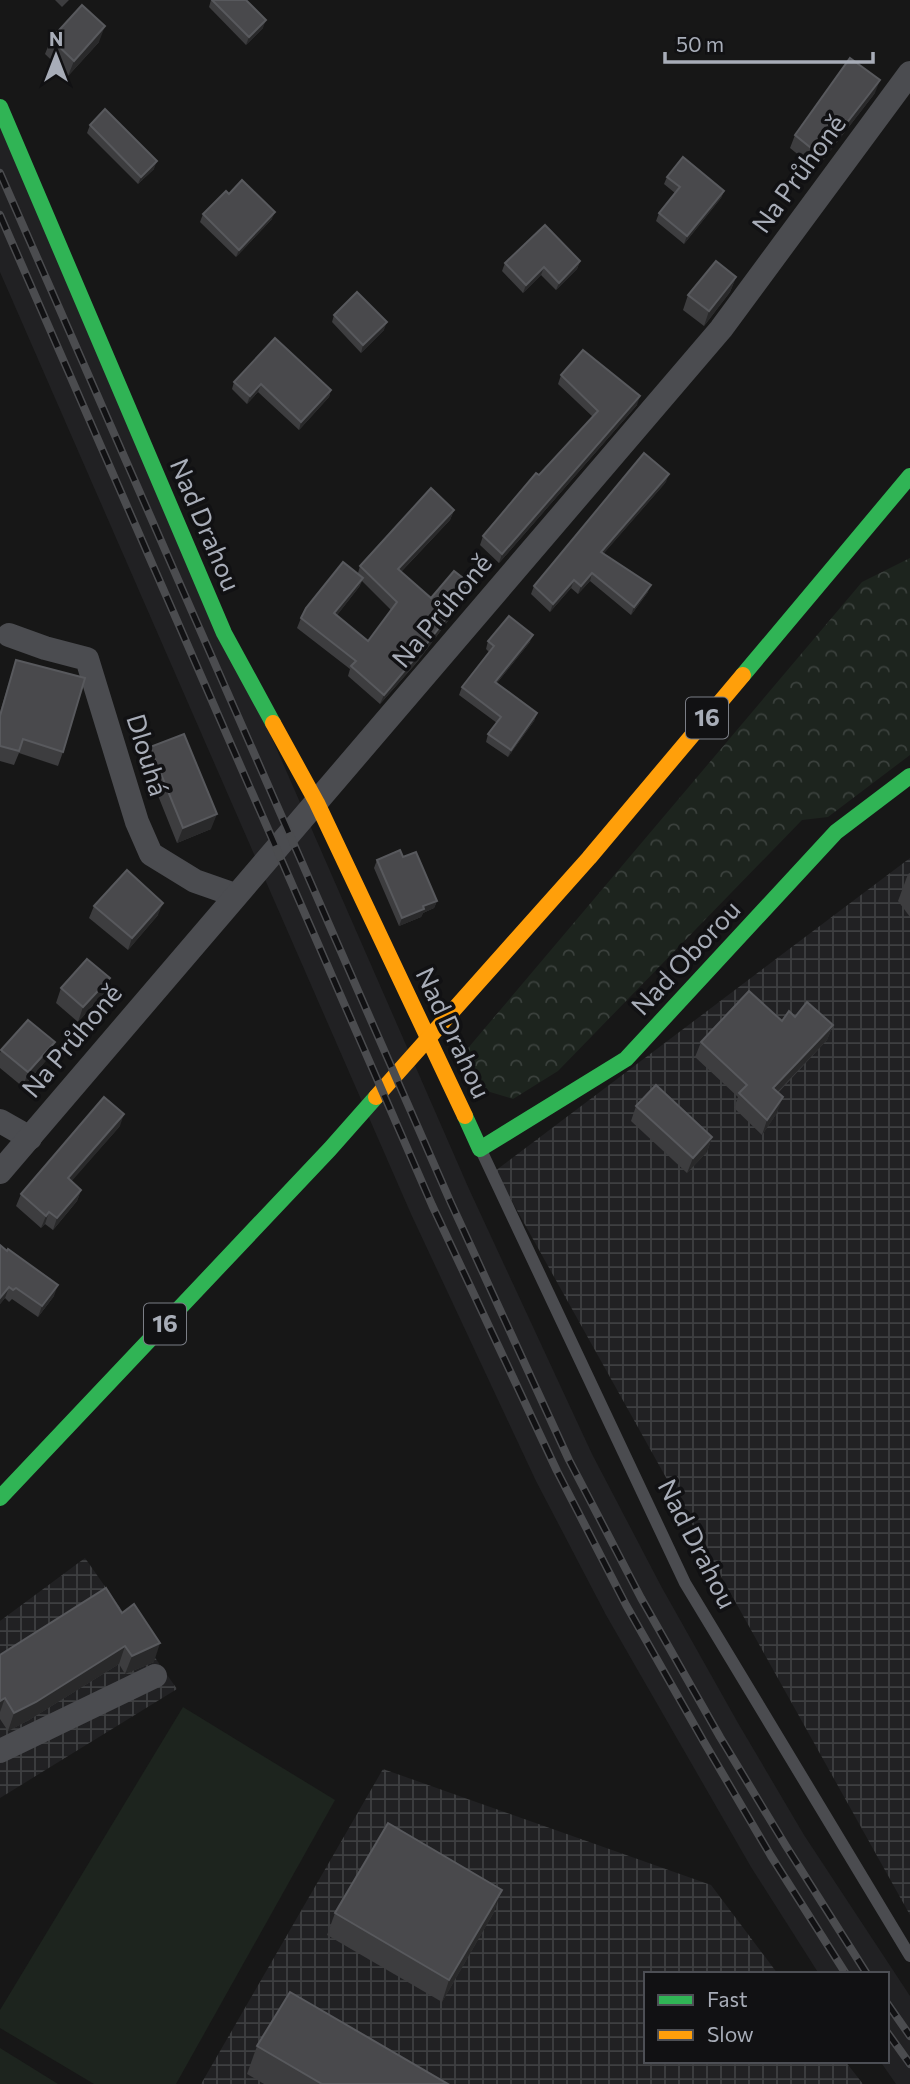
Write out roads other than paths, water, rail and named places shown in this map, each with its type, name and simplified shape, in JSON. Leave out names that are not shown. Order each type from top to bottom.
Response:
[{"type":"street","name":"Na Průhoně","points":[[0,1172],[721,329],[910,73]]},
{"type":"street","name":"Nad Drahou","points":[[0,107],[224,633],[317,803],[480,1149]]},
{"type":"street","name":"16","points":[[0,1498],[330,1149],[589,858],[910,476]]},
{"type":"street","name":"Dlouhá","points":[[9,635],[87,659],[137,822],[151,854],[195,881],[236,895]]},
{"type":"street","name":"Nad Oborou","points":[[480,1149],[626,1059],[836,832],[910,776]]},
{"type":"street","points":[[0,1121],[30,1138]]},
{"type":"street","points":[[0,1751],[155,1676]]},
{"type":"lane","name":"Nad Drahou","points":[[480,1149],[685,1583],[910,1956]]},
{"type":"railway","points":[[0,173],[451,1203],[569,1460],[641,1598],[720,1737],[866,1972]]},
{"type":"railway","points":[[0,215],[432,1205],[557,1471],[626,1605],[704,1742],[771,1856],[845,1972]]},
{"type":"railway","points":[[889,2006],[910,2036]]},
{"type":"railway","points":[[889,2035],[910,2064]]}]
